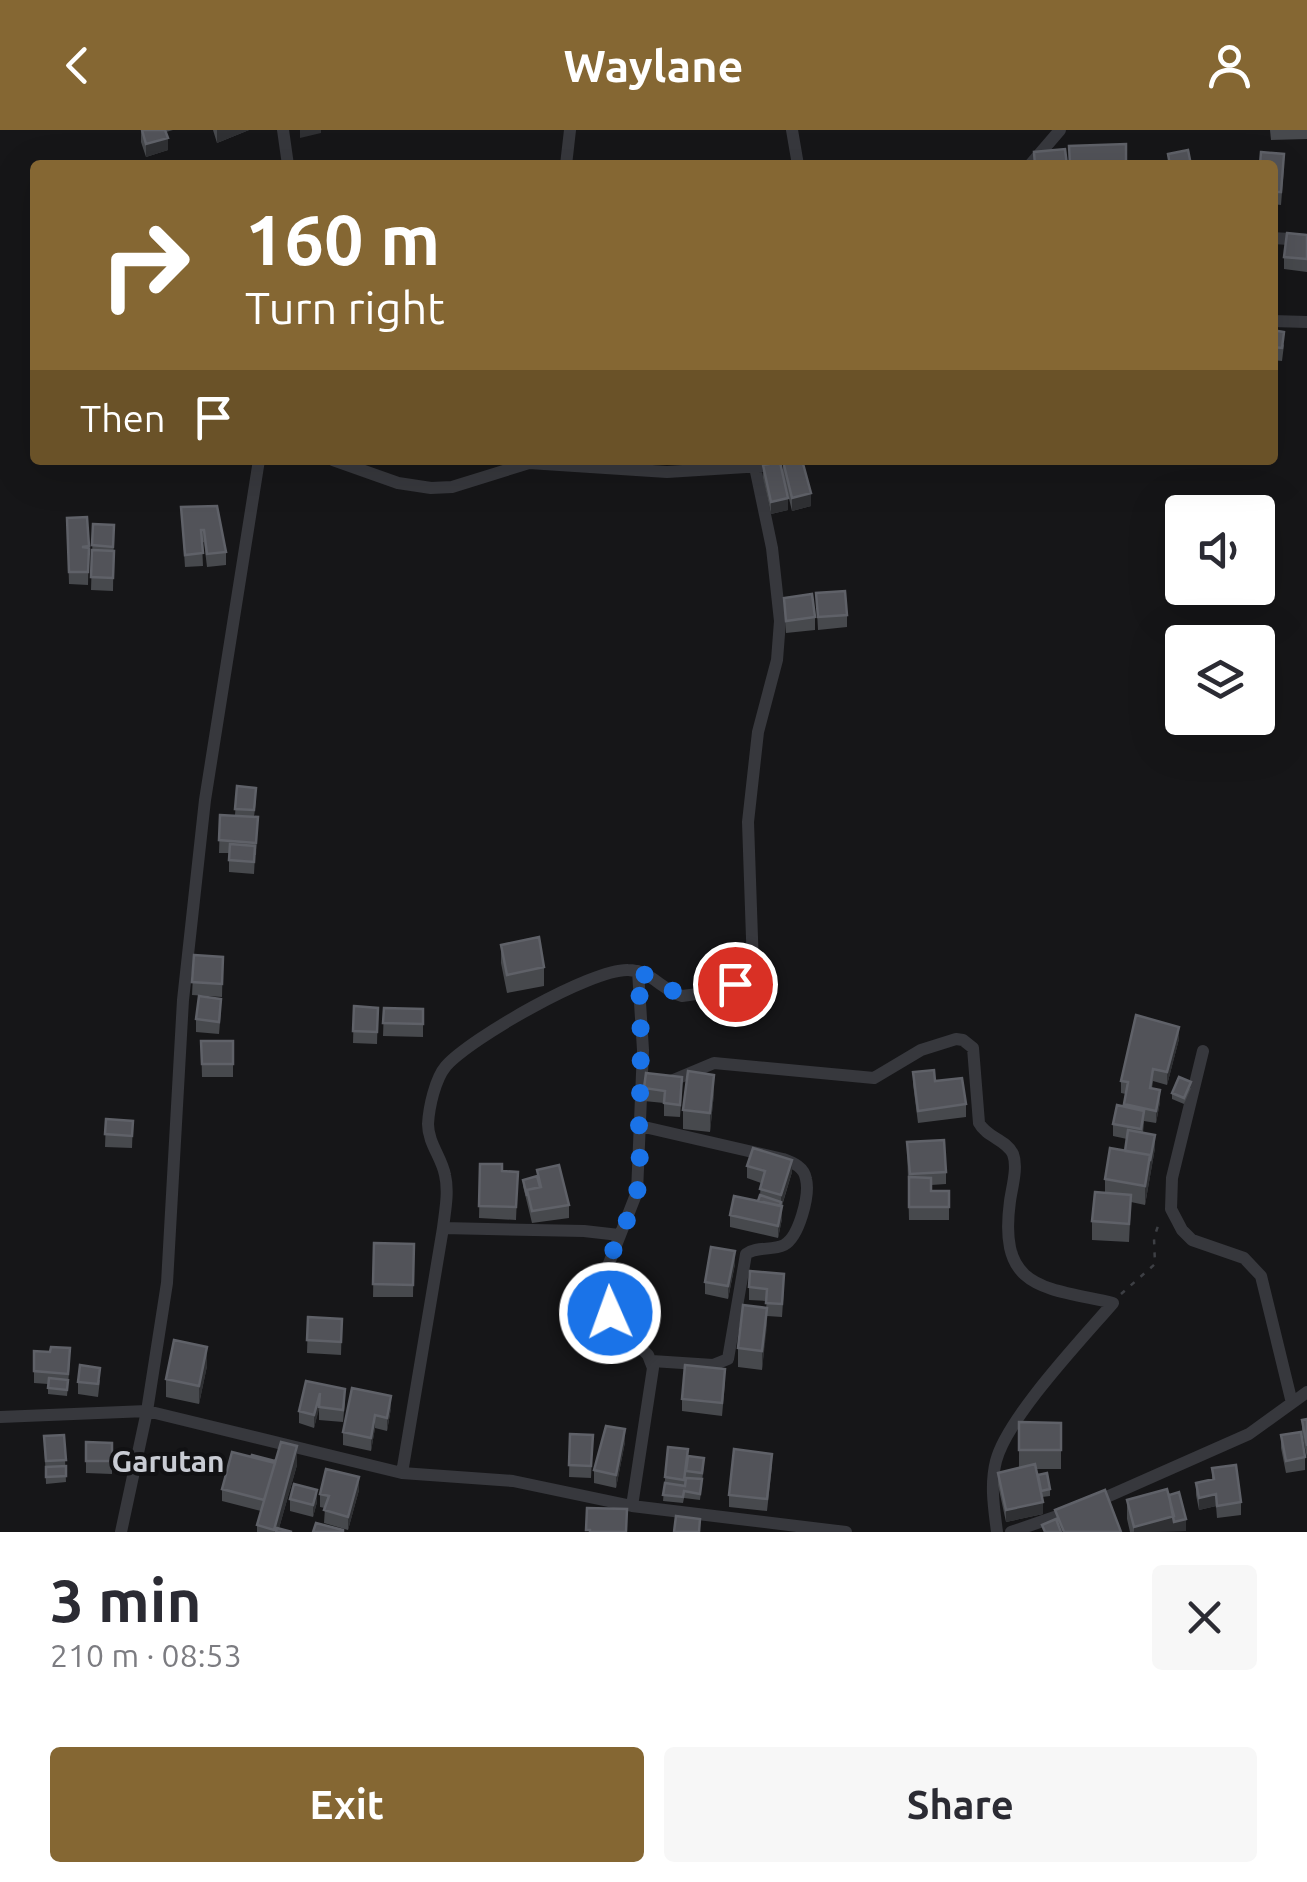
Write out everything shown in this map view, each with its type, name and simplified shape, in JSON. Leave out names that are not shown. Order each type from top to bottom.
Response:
[{"type":"street","points":[[283,130],[287,160]]},
{"type":"street","points":[[567,160],[570,130]]},
{"type":"street","points":[[792,130],[797,160]]},
{"type":"street","points":[[1034,160],[1060,130]]},
{"type":"street","points":[[1278,238],[1307,240]]},
{"type":"street","points":[[1278,321],[1307,322]]},
{"type":"street","points":[[121,1532],[147,1412],[167,1283],[183,1000],[206,800],[258,465]]},
{"type":"street","points":[[347,465],[398,483],[431,488],[452,487],[503,465]]},
{"type":"street","points":[[560,465],[667,472],[766,465]]},
{"type":"street","points":[[402,1473],[443,1228],[445,1174],[428,1124],[444,1067],[525,1012],[589,979],[624,970],[638,971],[682,996],[735,984],[747,977],[753,967],[748,822],[758,732],[777,660],[780,621],[772,548],[755,467]]},
{"type":"street","points":[[632,1506],[654,1378],[652,1361],[619,1326],[604,1298],[604,1276],[637,1192],[642,1084],[638,971]]},
{"type":"street","points":[[642,1084],[671,1081],[714,1063],[874,1078],[921,1050],[956,1039],[964,1040],[972,1048],[983,1131],[1004,1143],[1013,1155],[1006,1230],[1014,1264],[1030,1280],[1114,1303],[1014,1424],[997,1459],[992,1494],[997,1532]]},
{"type":"street","points":[[1203,1051],[1172,1178],[1171,1209],[1192,1240],[1244,1258],[1261,1276],[1292,1403]]},
{"type":"street","points":[[640,1126],[783,1159],[802,1170],[807,1180],[807,1192],[792,1238],[780,1247],[746,1254],[728,1359],[713,1365],[652,1361]]},
{"type":"street","points":[[443,1228],[619,1235]]},
{"type":"street","points":[[1012,1532],[1093,1503],[1200,1457],[1248,1434],[1307,1392]]},
{"type":"street","points":[[0,1417],[147,1412],[402,1473],[513,1480],[632,1506],[762,1526],[846,1532]]},
{"type":"path","points":[[1114,1303],[1155,1264],[1156,1223],[1171,1209]]},
{"type":"building","points":[[142,130],[165,130],[168,138],[146,144]]},
{"type":"building","points":[[1126,144],[1126,160],[1070,160],[1069,146]]},
{"type":"building","points":[[1065,149],[1066,160],[1035,160],[1034,152]]},
{"type":"building","points":[[1188,150],[1190,160],[1169,160],[1168,154]]},
{"type":"building","points":[[1261,152],[1284,154],[1281,192],[1278,160],[1260,160]]},
{"type":"building","points":[[1287,233],[1307,235],[1307,259],[1284,257]]},
{"type":"building","points":[[1278,331],[1284,332],[1282,348],[1278,348]]},
{"type":"building","points":[[763,465],[781,465],[788,498],[771,502]]},
{"type":"building","points":[[784,465],[803,465],[811,493],[792,498]]},
{"type":"building","points":[[217,506],[226,552],[207,554],[201,530],[203,553],[185,555],[181,507]]},
{"type":"building","points":[[87,517],[89,546],[82,547],[89,548],[88,572],[69,572],[67,518]]},
{"type":"building","points":[[93,524],[114,525],[113,547],[92,545]]},
{"type":"building","points":[[92,550],[114,551],[113,578],[91,577]]},
{"type":"building","points":[[845,591],[847,615],[818,617],[816,593]]},
{"type":"building","points":[[812,594],[815,617],[786,621],[784,598]]},
{"type":"building","points":[[237,786],[256,788],[254,810],[235,809]]},
{"type":"building","points":[[220,815],[258,817],[256,843],[219,840]]},
{"type":"building","points":[[230,844],[255,846],[254,862],[229,860]]},
{"type":"building","points":[[539,937],[544,967],[507,975],[501,945]]},
{"type":"building","points":[[194,955],[223,957],[222,984],[192,982]]},
{"type":"building","points":[[199,996],[221,999],[219,1022],[196,1019]]},
{"type":"building","points":[[354,1006],[378,1008],[377,1032],[353,1031]]},
{"type":"building","points":[[384,1008],[423,1009],[423,1024],[383,1023]]},
{"type":"building","points":[[1136,1015],[1179,1027],[1167,1072],[1153,1069],[1150,1088],[1160,1090],[1156,1111],[1124,1104],[1128,1082],[1121,1081]]},
{"type":"building","points":[[201,1041],[233,1041],[233,1064],[202,1064]]},
{"type":"building","points":[[934,1070],[935,1081],[962,1078],[966,1104],[918,1111],[913,1072]]},
{"type":"building","points":[[688,1071],[714,1075],[710,1113],[683,1110]]},
{"type":"building","points":[[646,1073],[682,1077],[680,1105],[664,1103],[665,1091],[644,1088]]},
{"type":"building","points":[[1179,1077],[1191,1082],[1184,1098],[1172,1093]]},
{"type":"building","points":[[1117,1105],[1144,1111],[1141,1129],[1113,1124]]},
{"type":"building","points":[[106,1119],[133,1121],[132,1136],[105,1134]]},
{"type":"building","points":[[1128,1130],[1155,1135],[1150,1161],[1150,1155],[1125,1151]]},
{"type":"building","points":[[944,1140],[946,1172],[910,1174],[907,1142]]},
{"type":"building","points":[[753,1148],[792,1160],[781,1195],[760,1189],[765,1171],[747,1166]]},
{"type":"building","points":[[1110,1148],[1150,1155],[1145,1186],[1105,1179]]},
{"type":"building","points":[[480,1164],[502,1164],[502,1171],[518,1172],[516,1207],[479,1206]]},
{"type":"building","points":[[559,1165],[569,1205],[532,1211],[527,1190],[541,1187],[537,1170]]},
{"type":"building","points":[[537,1176],[540,1187],[527,1190],[527,1196],[523,1180]]},
{"type":"building","points":[[909,1177],[931,1178],[931,1191],[949,1191],[949,1207],[909,1207]]},
{"type":"building","points":[[1095,1192],[1131,1195],[1129,1224],[1092,1221]]},
{"type":"building","points":[[760,1195],[781,1202],[780,1206],[758,1201]]},
{"type":"building","points":[[734,1196],[782,1206],[778,1226],[730,1215]]},
{"type":"building","points":[[374,1243],[414,1244],[413,1285],[373,1284]]},
{"type":"building","points":[[711,1247],[735,1251],[728,1286],[705,1282]]},
{"type":"building","points":[[750,1271],[784,1274],[782,1304],[766,1303],[767,1289],[749,1287]]},
{"type":"building","points":[[743,1305],[767,1308],[762,1351],[738,1348]]},
{"type":"building","points":[[308,1317],[342,1319],[341,1342],[307,1340]]},
{"type":"building","points":[[174,1340],[207,1347],[199,1386],[166,1379]]},
{"type":"building","points":[[51,1347],[70,1348],[68,1374],[34,1371],[34,1351],[50,1352]]},
{"type":"building","points":[[80,1365],[100,1368],[98,1384],[78,1382]]},
{"type":"building","points":[[685,1365],[725,1369],[722,1403],[682,1399]]},
{"type":"building","points":[[49,1378],[68,1380],[67,1390],[48,1388]]},
{"type":"building","points":[[306,1381],[345,1389],[343,1410],[319,1407],[320,1393],[314,1415],[299,1411]]},
{"type":"building","points":[[352,1388],[391,1396],[387,1418],[375,1415],[371,1438],[343,1432]]},
{"type":"building","points":[[1307,1419],[1307,1446],[1302,1420]]},
{"type":"building","points":[[1019,1422],[1061,1423],[1061,1450],[1019,1450]]},
{"type":"building","points":[[606,1426],[625,1429],[616,1475],[594,1470]]},
{"type":"building","points":[[1301,1432],[1305,1457],[1286,1461],[1281,1435]]},
{"type":"building","points":[[570,1434],[593,1435],[591,1466],[569,1465]]},
{"type":"building","points":[[64,1435],[66,1460],[46,1461],[44,1436]]},
{"type":"building","points":[[86,1442],[112,1443],[112,1461],[86,1461]]},
{"type":"building","points":[[281,1442],[297,1446],[274,1530],[257,1525]]},
{"type":"building","points":[[668,1447],[688,1449],[684,1480],[665,1477]]},
{"type":"building","points":[[734,1449],[772,1454],[767,1499],[729,1495]]},
{"type":"building","points":[[232,1452],[275,1463],[264,1500],[222,1489]]},
{"type":"building","points":[[688,1456],[704,1458],[702,1473],[686,1471]]},
{"type":"building","points":[[1035,1464],[1043,1502],[1006,1510],[998,1473]]},
{"type":"building","points":[[1236,1465],[1241,1502],[1217,1506],[1216,1494],[1199,1498],[1196,1483],[1214,1479],[1212,1468]]},
{"type":"building","points":[[66,1466],[66,1476],[46,1477],[46,1467]]},
{"type":"building","points":[[326,1469],[359,1477],[348,1517],[324,1510],[329,1496],[320,1494]]},
{"type":"building","points":[[1047,1473],[1050,1489],[1041,1491],[1038,1475]]},
{"type":"building","points":[[686,1478],[702,1479],[700,1494],[684,1491],[683,1497],[663,1495],[665,1483],[685,1486]]},
{"type":"building","points":[[294,1484],[317,1490],[313,1505],[290,1499]]},
{"type":"building","points":[[1167,1489],[1174,1516],[1134,1527],[1127,1500]]},
{"type":"building","points":[[1105,1490],[1121,1532],[1064,1532],[1055,1510]]},
{"type":"building","points":[[1179,1492],[1186,1519],[1174,1522],[1169,1495]]},
{"type":"building","points":[[587,1508],[627,1509],[626,1532],[586,1530]]},
{"type":"building","points":[[676,1516],[700,1519],[699,1532],[674,1532]]},
{"type":"building","points":[[1056,1519],[1061,1532],[1045,1532],[1042,1525]]},
{"type":"building","points":[[316,1523],[343,1530],[343,1532],[313,1532]]},
{"type":"district","name":"Garutan","points":[[168,1462]]},
{"type":"route","points":[[610,1313],[604,1298],[604,1276],[630,1214],[639,1170],[642,1050],[638,971],[682,996],[735,984]]}]
